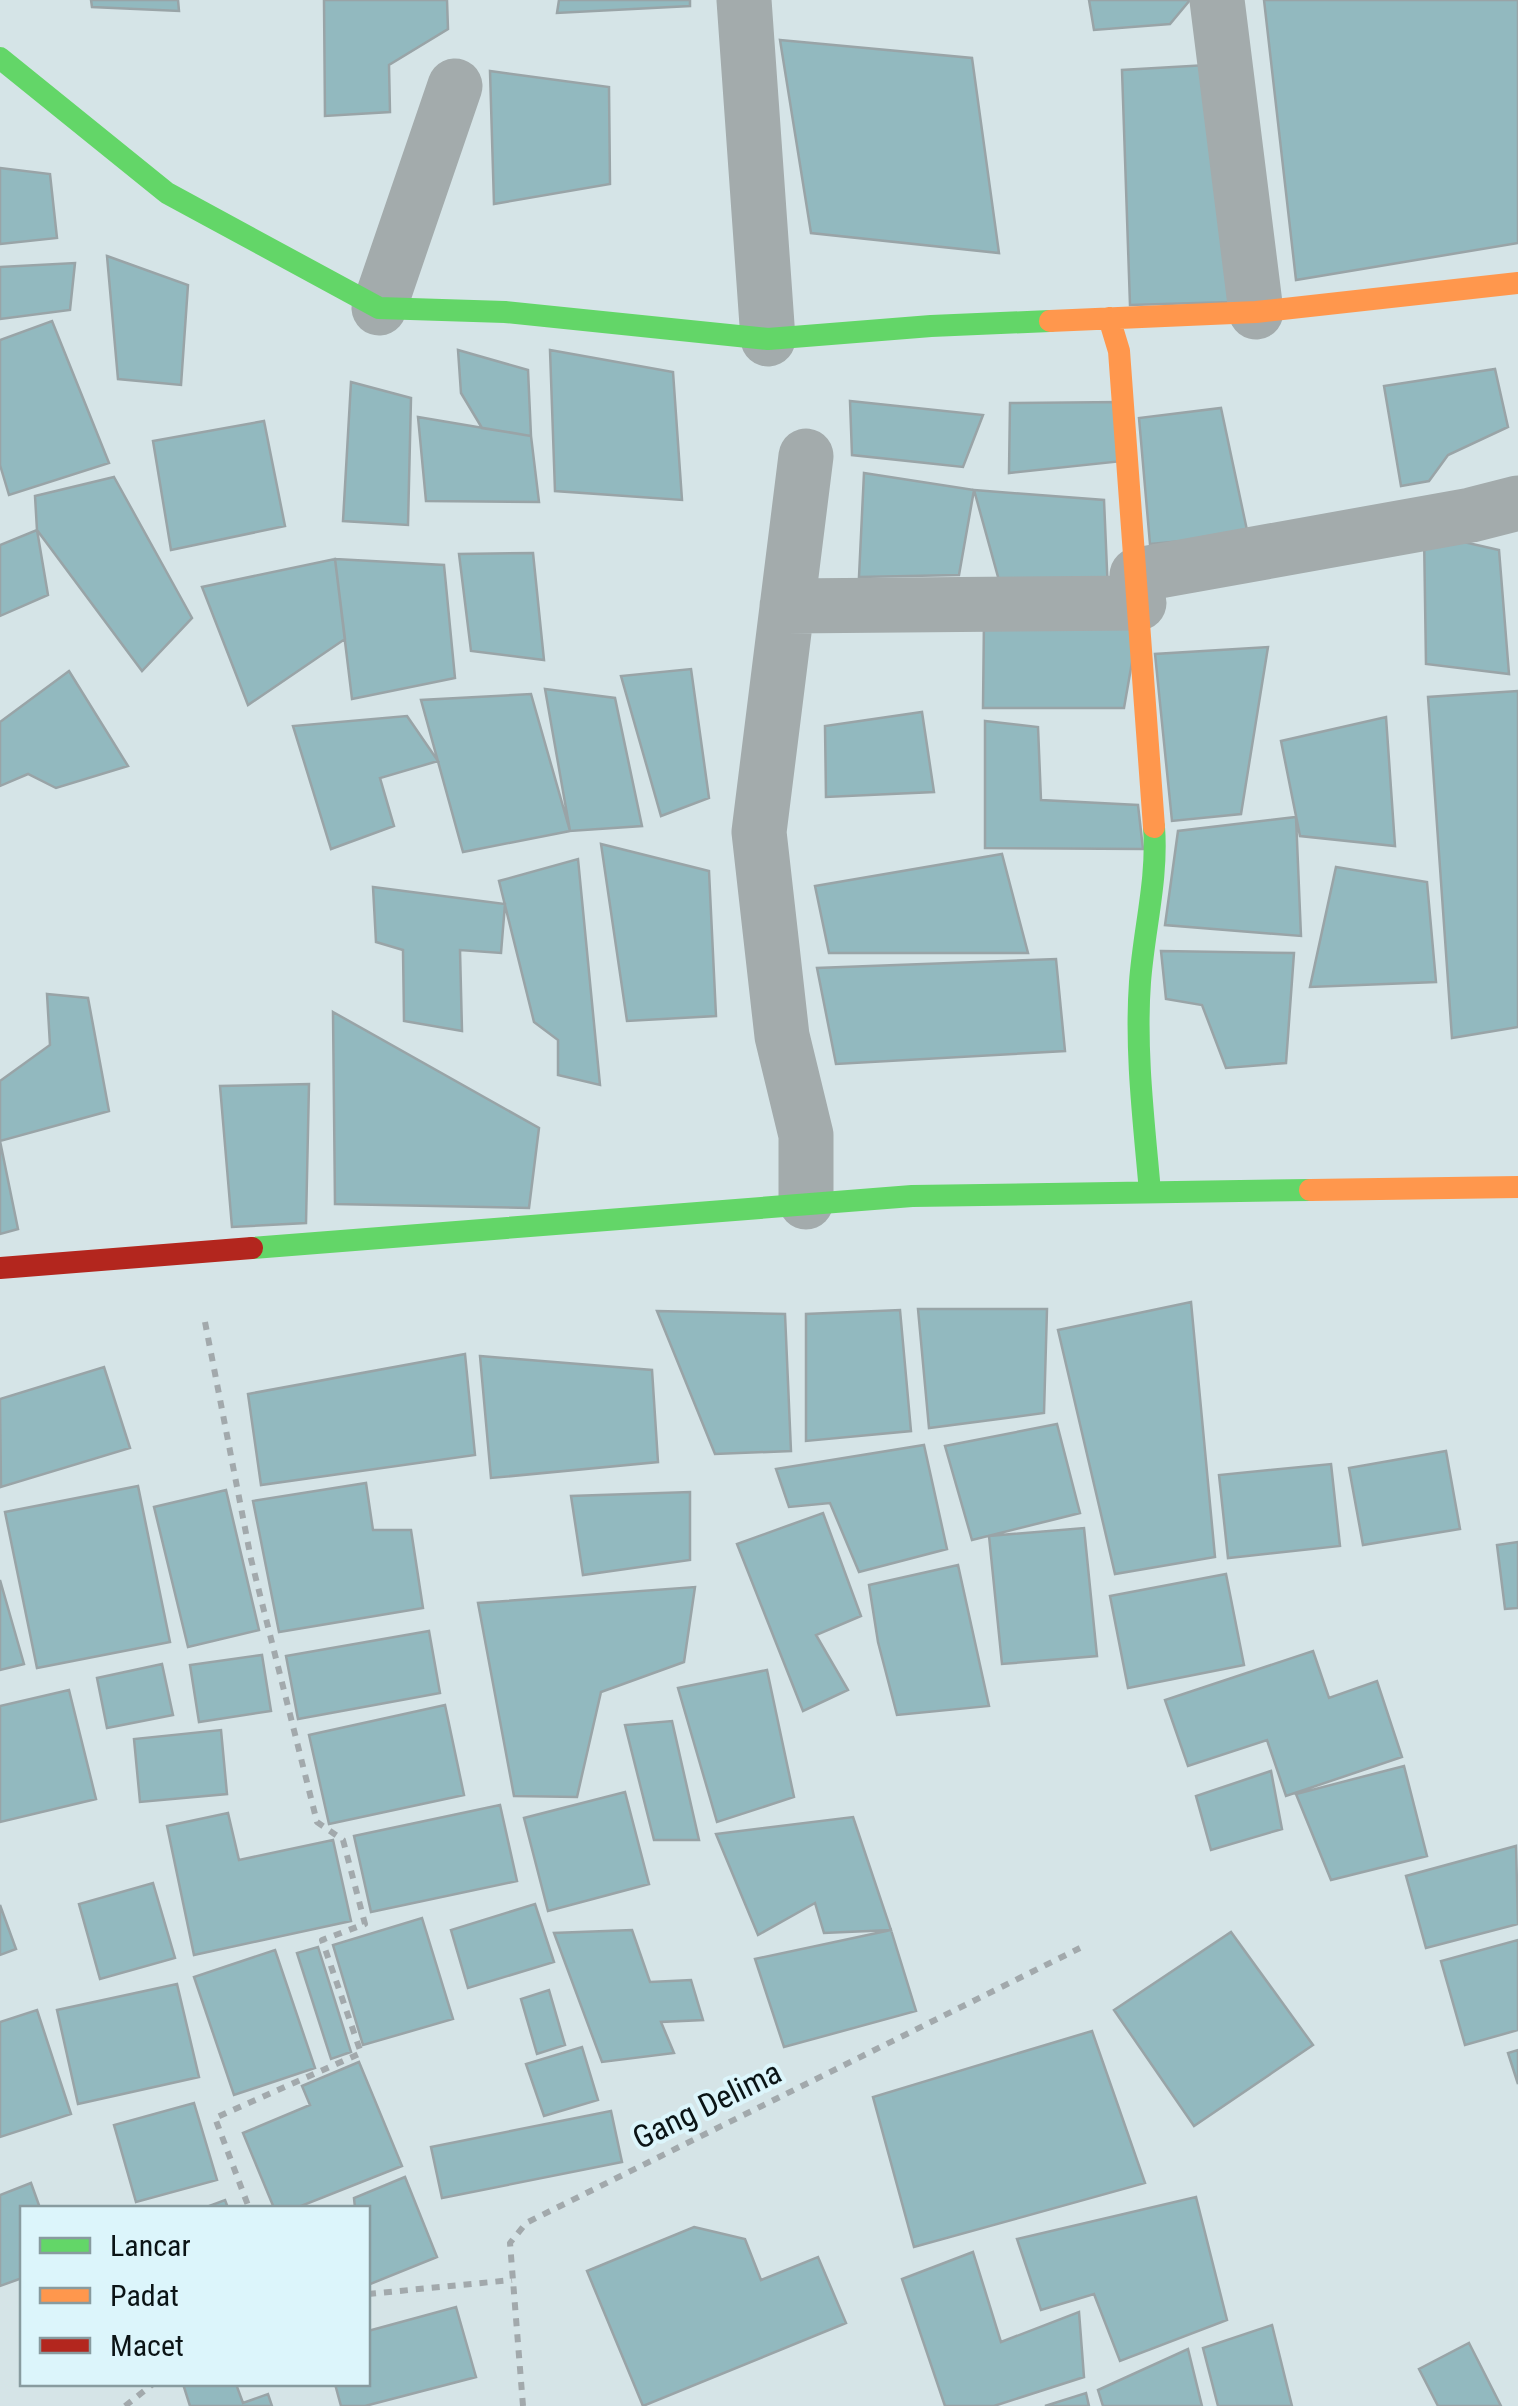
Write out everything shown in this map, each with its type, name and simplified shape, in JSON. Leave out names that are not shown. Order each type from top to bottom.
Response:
[{"type":"street","points":[[744,0],[768,339]]},
{"type":"street","points":[[1217,0],[1256,312]]},
{"type":"street","points":[[0,58],[167,193],[380,308],[505,312],[768,339],[931,326],[1256,312],[1518,283]]},
{"type":"street","points":[[380,308],[455,86]]},
{"type":"street","points":[[1109,318],[1119,351],[1157,861],[1140,983],[1141,1084],[1149,1182]]},
{"type":"street","points":[[806,456],[759,832],[782,1036],[806,1135],[806,1202]]},
{"type":"street","points":[[787,606],[1138,589],[1518,503]]},
{"type":"street","points":[[0,1268],[806,1202],[1149,1182],[1518,1187]]},
{"type":"path","points":[[192,1252],[251,1558],[317,1822],[342,1840],[365,1924],[322,1940],[361,2054],[215,2118],[248,2206]]},
{"type":"path","name":"Gang Delima","points":[[523,2406],[510,2243],[526,2223],[1080,1948]]},
{"type":"path","points":[[370,2294],[512,2280]]},
{"type":"path","points":[[125,2406],[150,2386]]},
{"type":"building","points":[[91,0],[178,0],[179,11],[92,7]]},
{"type":"building","points":[[324,0],[447,0],[448,29],[389,65],[390,112],[325,116]]},
{"type":"building","points":[[559,0],[690,0],[690,6],[557,13]]},
{"type":"building","points":[[1089,0],[1190,0],[1170,24],[1094,30]]},
{"type":"building","points":[[1264,0],[1518,0],[1518,243],[1296,280]]},
{"type":"building","points":[[780,40],[972,58],[999,253],[811,233]]},
{"type":"building","points":[[1207,65],[1231,302],[1130,305],[1122,70]]},
{"type":"building","points":[[490,71],[609,87],[610,184],[494,204]]},
{"type":"building","points":[[0,168],[50,174],[57,238],[0,244]]},
{"type":"building","points":[[107,256],[188,285],[181,385],[118,379]]},
{"type":"building","points":[[75,263],[70,310],[0,319],[0,267]]},
{"type":"building","points":[[52,321],[109,463],[9,495],[0,465],[0,340]]},
{"type":"building","points":[[458,350],[528,370],[531,436],[482,428],[461,393]]},
{"type":"building","points":[[550,350],[673,372],[682,500],[555,491]]},
{"type":"building","points":[[1495,369],[1508,427],[1448,455],[1429,481],[1401,486],[1384,386]]},
{"type":"building","points":[[351,382],[411,398],[408,525],[343,521]]},
{"type":"building","points":[[850,401],[983,415],[963,467],[852,455]]},
{"type":"building","points":[[1121,402],[1123,461],[1009,473],[1010,403]]},
{"type":"building","points":[[1221,408],[1248,535],[1150,544],[1139,418]]},
{"type":"building","points":[[418,417],[531,436],[539,502],[426,501]]},
{"type":"building","points":[[264,421],[285,526],[171,550],[153,441]]},
{"type":"building","points":[[864,473],[974,490],[959,575],[859,577]]},
{"type":"building","points":[[114,477],[192,618],[142,671],[37,530],[35,496]]},
{"type":"building","points":[[974,490],[1104,500],[1108,593],[1000,584]]},
{"type":"building","points":[[37,530],[48,595],[0,616],[0,545]]},
{"type":"building","points":[[1424,533],[1499,550],[1509,674],[1426,664]]},
{"type":"building","points":[[533,553],[544,660],[471,651],[459,554]]},
{"type":"building","points":[[335,559],[444,565],[455,678],[352,699]]},
{"type":"building","points":[[335,559],[345,639],[248,705],[202,587]]},
{"type":"building","points":[[984,619],[1139,622],[1124,708],[983,708]]},
{"type":"building","points":[[1268,647],[1241,814],[1172,821],[1155,654]]},
{"type":"building","points":[[691,669],[709,798],[661,816],[621,676]]},
{"type":"building","points":[[69,671],[128,766],[56,788],[28,774],[0,786],[0,722]]},
{"type":"building","points":[[545,689],[615,698],[642,826],[570,831]]},
{"type":"building","points":[[1518,691],[1518,1027],[1452,1038],[1428,697]]},
{"type":"building","points":[[531,694],[570,831],[463,852],[421,700]]},
{"type":"building","points":[[922,712],[934,792],[826,797],[825,726]]},
{"type":"building","points":[[407,716],[438,761],[380,778],[394,826],[331,849],[293,726]]},
{"type":"building","points":[[1386,717],[1395,846],[1300,836],[1281,741]]},
{"type":"building","points":[[985,721],[1038,727],[1041,800],[1138,805],[1143,849],[985,848]]},
{"type":"building","points":[[1296,817],[1301,936],[1165,925],[1178,831]]},
{"type":"building","points":[[601,844],[709,871],[716,1016],[627,1021]]},
{"type":"building","points":[[1002,854],[1028,953],[829,953],[815,886]]},
{"type":"building","points":[[578,859],[600,1085],[558,1075],[558,1040],[534,1022],[499,881]]},
{"type":"building","points":[[1336,867],[1427,882],[1436,982],[1310,987]]},
{"type":"building","points":[[373,887],[505,904],[501,953],[460,950],[462,1031],[404,1021],[403,950],[376,942]]},
{"type":"building","points":[[1161,951],[1294,953],[1286,1063],[1226,1068],[1202,1005],[1166,999]]},
{"type":"building","points":[[1056,959],[1065,1051],[836,1064],[817,968]]},
{"type":"building","points":[[47,994],[88,998],[109,1111],[0,1141],[0,1081],[50,1045]]},
{"type":"building","points":[[333,1012],[539,1128],[529,1208],[335,1204]]},
{"type":"building","points":[[309,1084],[306,1223],[232,1227],[220,1086]]},
{"type":"building","points":[[0,1141],[18,1229],[0,1234]]},
{"type":"building","points":[[1191,1302],[1215,1557],[1115,1574],[1058,1330]]},
{"type":"building","points":[[918,1309],[1047,1309],[1044,1413],[929,1428]]},
{"type":"building","points":[[900,1310],[911,1431],[806,1441],[806,1314]]},
{"type":"building","points":[[657,1311],[785,1314],[791,1451],[715,1454]]},
{"type":"building","points":[[465,1354],[475,1455],[261,1485],[248,1394]]},
{"type":"building","points":[[480,1356],[652,1370],[658,1462],[491,1478]]},
{"type":"building","points":[[104,1367],[130,1448],[1,1487],[0,1399]]},
{"type":"building","points":[[1057,1424],[1080,1513],[972,1540],[945,1446]]},
{"type":"building","points":[[924,1445],[947,1549],[859,1572],[830,1503],[789,1507],[776,1469]]},
{"type":"building","points":[[1446,1451],[1460,1529],[1363,1545],[1349,1468]]},
{"type":"building","points":[[1331,1464],[1340,1546],[1228,1558],[1219,1475]]},
{"type":"building","points":[[366,1483],[373,1530],[411,1530],[423,1608],[279,1632],[253,1501]]},
{"type":"building","points":[[138,1486],[170,1642],[37,1668],[5,1512]]},
{"type":"building","points":[[226,1490],[259,1630],[188,1647],[154,1507]]},
{"type":"building","points":[[690,1492],[690,1560],[583,1575],[571,1496]]},
{"type":"building","points":[[823,1513],[861,1616],[816,1635],[848,1690],[803,1711],[737,1544]]},
{"type":"building","points":[[1084,1528],[1097,1656],[1002,1664],[989,1536]]},
{"type":"building","points":[[1518,1542],[1518,1608],[1505,1609],[1497,1545]]},
{"type":"building","points":[[958,1565],[989,1706],[897,1715],[878,1642],[869,1585]]},
{"type":"building","points":[[1226,1574],[1244,1665],[1128,1688],[1110,1596]]},
{"type":"building","points":[[0,1580],[24,1664],[0,1670]]},
{"type":"building","points":[[695,1587],[684,1662],[601,1692],[577,1797],[514,1796],[478,1603]]},
{"type":"building","points":[[429,1631],[440,1693],[298,1719],[286,1656]]},
{"type":"building","points":[[1313,1651],[1329,1698],[1377,1681],[1402,1757],[1286,1796],[1267,1740],[1188,1766],[1165,1700]]},
{"type":"building","points":[[262,1655],[271,1711],[199,1722],[190,1665]]},
{"type":"building","points":[[162,1664],[173,1715],[107,1728],[97,1678]]},
{"type":"building","points":[[767,1670],[794,1797],[717,1822],[678,1688]]},
{"type":"building","points":[[69,1690],[96,1799],[0,1822],[0,1706]]},
{"type":"building","points":[[445,1705],[464,1795],[329,1824],[309,1735]]},
{"type":"building","points":[[672,1721],[699,1840],[654,1840],[625,1725]]},
{"type":"building","points":[[221,1730],[227,1794],[140,1802],[134,1739]]},
{"type":"building","points":[[1404,1766],[1427,1856],[1331,1880],[1296,1794]]},
{"type":"building","points":[[1271,1771],[1282,1829],[1211,1850],[1196,1796]]},
{"type":"building","points":[[625,1792],[649,1884],[548,1911],[524,1818]]},
{"type":"building","points":[[500,1805],[517,1881],[371,1912],[354,1836]]},
{"type":"building","points":[[228,1813],[239,1860],[333,1840],[351,1921],[194,1955],[167,1826]]},
{"type":"building","points":[[853,1817],[891,1930],[824,1933],[815,1903],[758,1935],[716,1834]]},
{"type":"building","points":[[1516,1846],[1518,1924],[1426,1948],[1406,1876]]},
{"type":"building","points":[[153,1883],[175,1958],[100,1979],[79,1904]]},
{"type":"building","points":[[535,1904],[554,1962],[468,1988],[451,1930]]},
{"type":"building","points":[[0,1905],[16,1949],[0,1955]]},
{"type":"building","points":[[422,1918],[453,2019],[363,2045],[333,1945]]},
{"type":"building","points":[[632,1930],[650,1982],[691,1980],[703,2020],[661,2022],[674,2053],[602,2062],[554,1933]]},
{"type":"building","points":[[891,1930],[916,2011],[784,2047],[755,1959]]},
{"type":"building","points":[[1231,1932],[1313,2045],[1194,2126],[1114,2010]]},
{"type":"building","points":[[1518,1940],[1518,2030],[1465,2045],[1441,1961]]},
{"type":"building","points":[[318,1947],[351,2052],[331,2059],[297,1953]]},
{"type":"building","points":[[275,1950],[315,2068],[234,2095],[194,1977]]},
{"type":"building","points":[[177,1984],[199,2077],[78,2104],[57,2010]]},
{"type":"building","points":[[549,1990],[565,2045],[537,2054],[521,1999]]},
{"type":"building","points":[[37,2010],[71,2114],[0,2137],[0,2022]]},
{"type":"building","points":[[1092,2031],[1145,2183],[914,2247],[873,2097]]},
{"type":"building","points":[[582,2047],[598,2100],[544,2116],[526,2064]]},
{"type":"building","points":[[1518,2050],[1518,2084],[1508,2053]]},
{"type":"building","points":[[359,2062],[402,2166],[301,2206],[273,2206],[243,2133],[310,2105],[302,2086]]},
{"type":"building","points":[[194,2103],[217,2180],[136,2202],[114,2125]]},
{"type":"building","points":[[611,2111],[622,2162],[442,2198],[431,2147]]},
{"type":"building","points":[[405,2177],[437,2257],[370,2284],[370,2206],[355,2206],[354,2198]]},
{"type":"building","points":[[31,2183],[39,2206],[20,2206],[20,2279],[0,2286],[0,2195]]},
{"type":"building","points":[[1196,2197],[1227,2320],[1120,2361],[1094,2294],[1041,2310],[1017,2239]]},
{"type":"building","points":[[694,2227],[745,2239],[761,2280],[818,2257],[846,2323],[643,2406],[587,2271]]},
{"type":"building","points":[[973,2252],[1001,2342],[1079,2312],[1084,2377],[994,2406],[945,2406],[902,2279]]},
{"type":"building","points":[[456,2307],[476,2377],[365,2406],[341,2406],[336,2386],[370,2386],[370,2330]]},
{"type":"building","points":[[1272,2325],[1292,2406],[1218,2406],[1203,2348]]},
{"type":"building","points":[[1469,2343],[1501,2406],[1438,2406],[1419,2369]]},
{"type":"building","points":[[1188,2349],[1202,2406],[1103,2406],[1098,2390]]},
{"type":"building","points":[[184,2386],[237,2386],[243,2403],[268,2394],[272,2406],[190,2406]]},
{"type":"building","points":[[1086,2393],[1089,2406],[1045,2406]]},
{"type":"traffic: fast","points":[[0,58],[167,193],[379,308],[505,312],[768,339],[1050,321]]},
{"type":"traffic: fast","points":[[1150,1192],[1139,1008],[1154,866],[1154,827]]},
{"type":"traffic: fast","points":[[252,1248],[912,1196],[1310,1190]]},
{"type":"traffic: slow","points":[[1050,321],[1256,312],[1518,283]]},
{"type":"traffic: slow","points":[[1109,318],[1119,351],[1154,827]]},
{"type":"traffic: slow","points":[[1310,1190],[1518,1187]]},
{"type":"traffic: jam","points":[[0,1268],[252,1248]]}]
